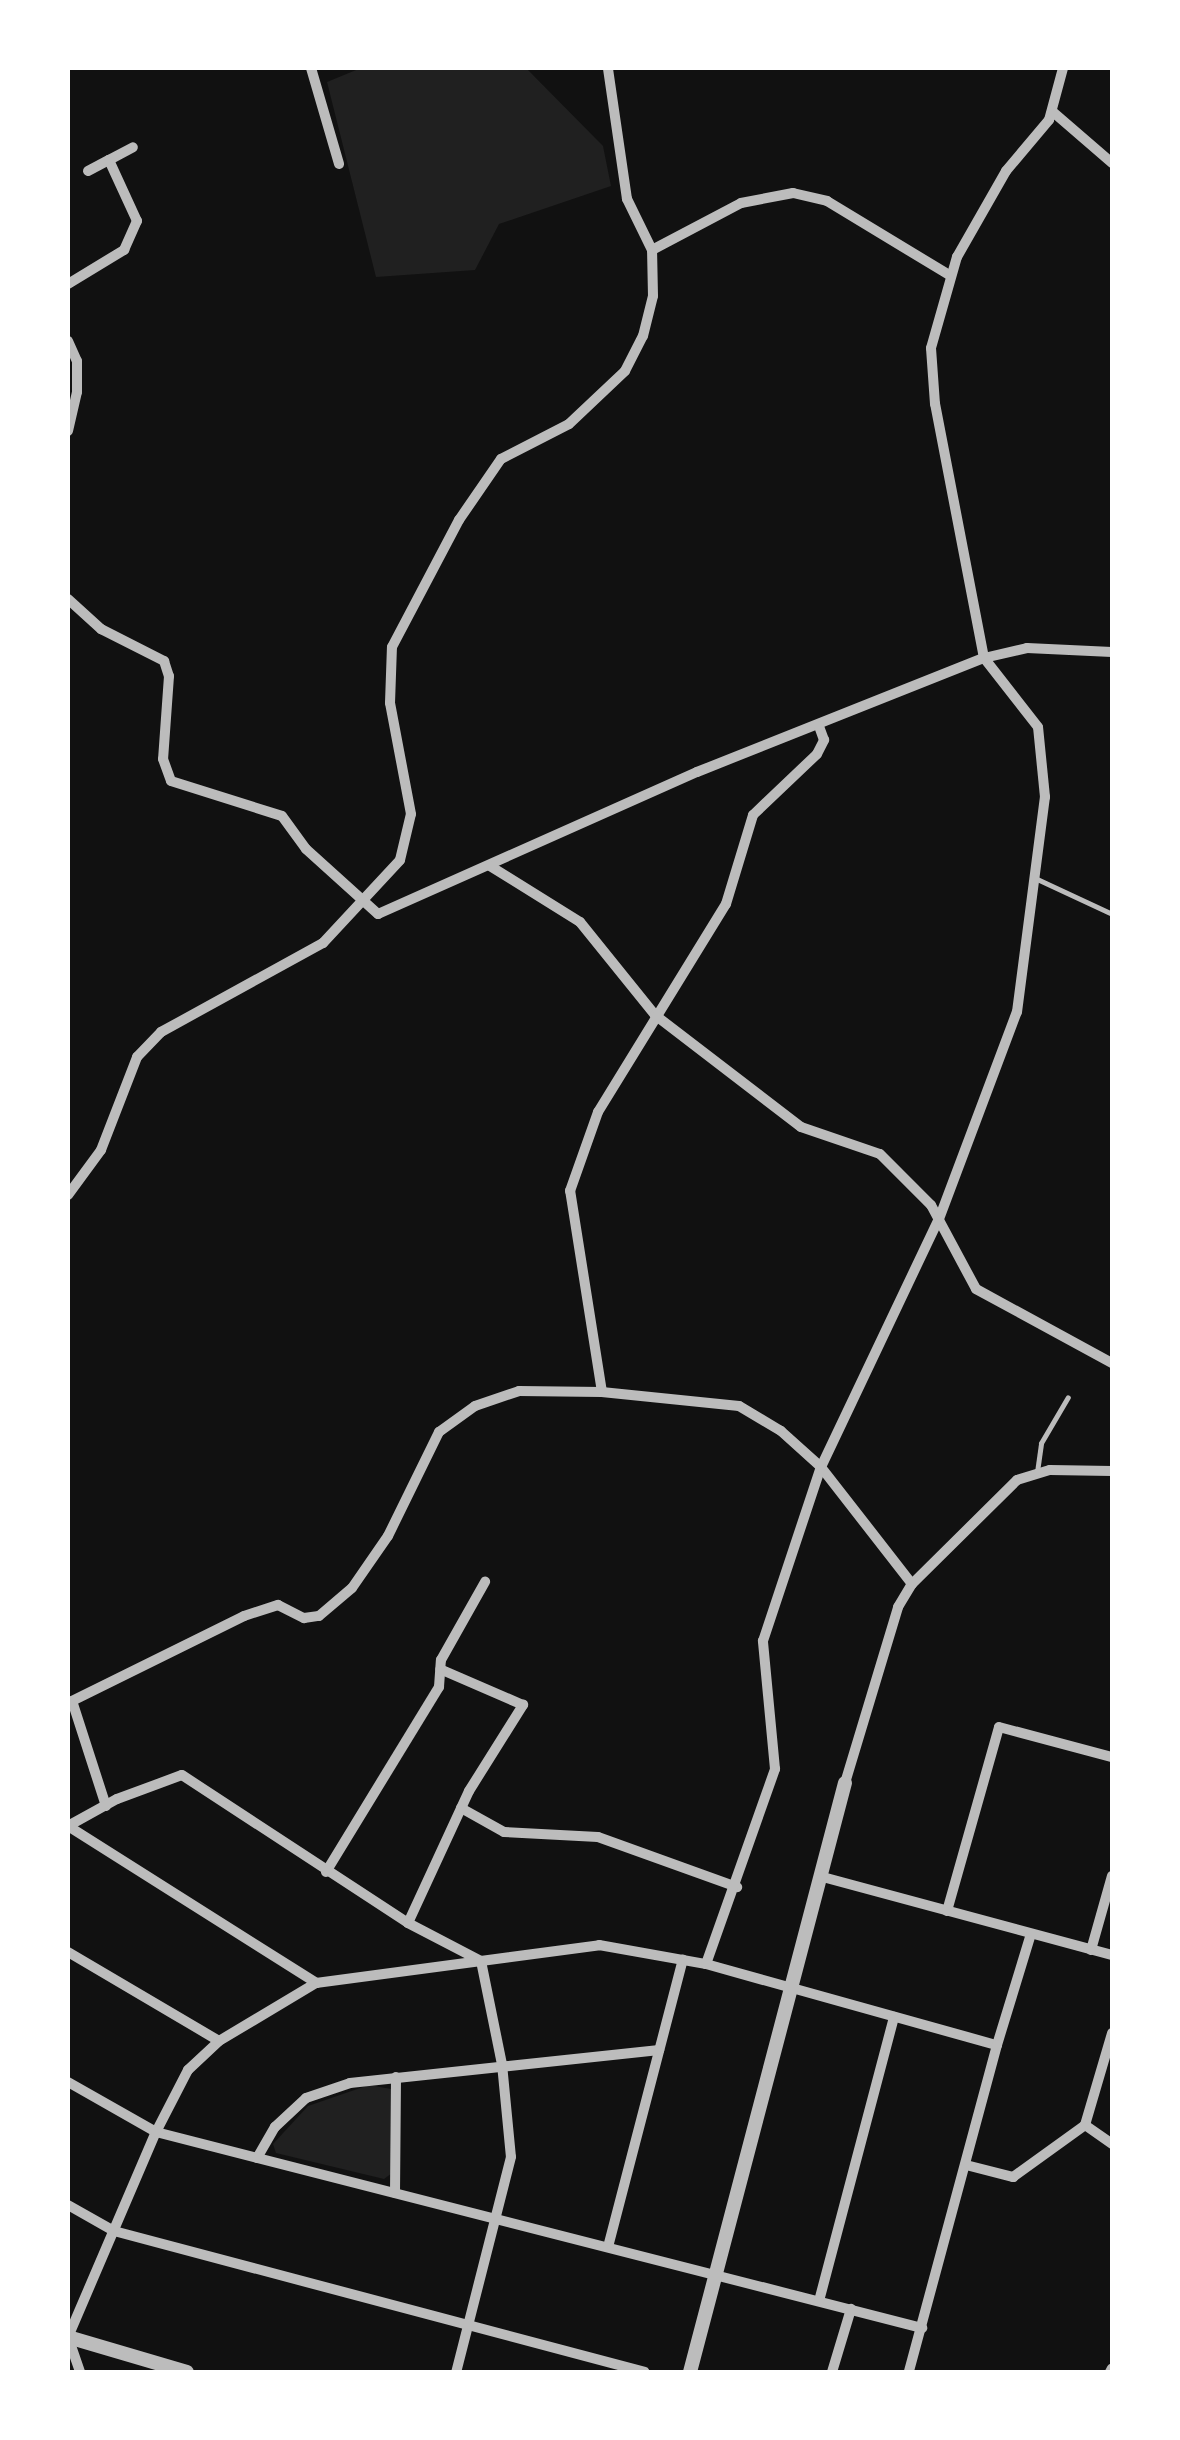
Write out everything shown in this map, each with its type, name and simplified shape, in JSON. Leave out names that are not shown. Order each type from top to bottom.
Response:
[{"type":"street","points":[[311,68],[339,164]]},
{"type":"street","points":[[68,1195],[101,1150],[137,1058],[161,1032],[323,942],[363,904],[400,860],[412,814],[390,703],[392,647],[459,520],[501,458],[569,424],[625,371],[652,296],[652,250],[627,199],[608,68]]},
{"type":"street","points":[[706,1964],[737,1887],[775,1769],[763,1641],[821,1467],[939,1219],[1017,1012],[1045,797],[1038,727],[984,658],[935,404],[931,348],[949,275],[1006,171],[1053,112],[1064,68]]},
{"type":"street","points":[[1053,112],[1112,163]]},
{"type":"street","points":[[88,172],[133,147]]},
{"type":"street","points":[[68,284],[124,250],[138,221],[109,160]]},
{"type":"street","points":[[652,250],[741,203],[793,193],[844,210],[949,275]]},
{"type":"street","points":[[68,341],[77,361],[77,392],[68,431]]},
{"type":"street","points":[[68,599],[101,629],[164,661],[169,676],[163,758],[171,781],[282,816],[363,904],[378,914],[697,772],[984,658],[1027,648],[1112,652]]},
{"type":"street","points":[[602,1392],[570,1191],[598,1112],[726,904],[753,815],[817,754],[824,740],[819,726]]},
{"type":"street","points":[[490,866],[580,922],[656,1014],[801,1127],[880,1154],[921,1192],[976,1289],[1112,1362]]},
{"type":"street","points":[[72,1701],[244,1616],[278,1604],[304,1618],[318,1616],[352,1588],[388,1536],[439,1432],[475,1406],[518,1391],[602,1392],[739,1406],[781,1431],[821,1467],[912,1584]]},
{"type":"street","points":[[690,2372],[844,1783],[898,1607],[912,1584],[1017,1480],[1037,1474],[1112,1471]]},
{"type":"street","points":[[326,1872],[439,1687],[440,1669],[485,1582]]},
{"type":"street","points":[[408,1923],[460,1808],[522,1705],[440,1669]]},
{"type":"street","points":[[68,1687],[106,1806]]},
{"type":"street","points":[[947,1911],[999,1727],[1112,1757]]},
{"type":"street","points":[[316,1983],[68,1826],[182,1775],[326,1872],[481,1962]]},
{"type":"street","points":[[460,1808],[504,1832],[598,1837],[737,1887]]},
{"type":"street","points":[[819,1876],[1112,1956]]},
{"type":"street","points":[[1092,1950],[1112,1876]]},
{"type":"street","points":[[909,2372],[997,2045],[1032,1934]]},
{"type":"street","points":[[80,2372],[68,2337],[156,2132],[188,2070],[219,2041],[316,1983],[600,1945],[706,1964],[997,2045]]},
{"type":"street","points":[[68,1952],[219,2041]]},
{"type":"street","points":[[608,2247],[683,1960]]},
{"type":"street","points":[[456,2372],[496,2218],[512,2137],[481,1962]]},
{"type":"street","points":[[819,2301],[894,2017]]},
{"type":"street","points":[[966,2165],[1014,2176],[1085,2126],[1112,2033]]},
{"type":"street","points":[[258,2158],[275,2126],[306,2098],[396,2077],[660,2050]]},
{"type":"street","points":[[395,2192],[396,2077]]},
{"type":"street","points":[[68,2082],[156,2132],[922,2328]]},
{"type":"street","points":[[1085,2126],[1112,2144]]},
{"type":"street","points":[[68,2205],[114,2232],[646,2372]]},
{"type":"street","points":[[832,2372],[850,2310]]},
{"type":"street","points":[[68,2337],[187,2372]]},
{"type":"lane","points":[[1037,879],[1112,914]]},
{"type":"lane","points":[[1037,1474],[1041,1444],[1068,1398]]},
{"type":"shaded area","points":[[361,68],[526,68],[603,146],[611,186],[499,224],[475,270],[376,277],[327,82]]},
{"type":"shaded area","points":[[369,2085],[391,2089],[392,2173],[384,2179],[276,2153],[273,2144],[308,2106]]}]
